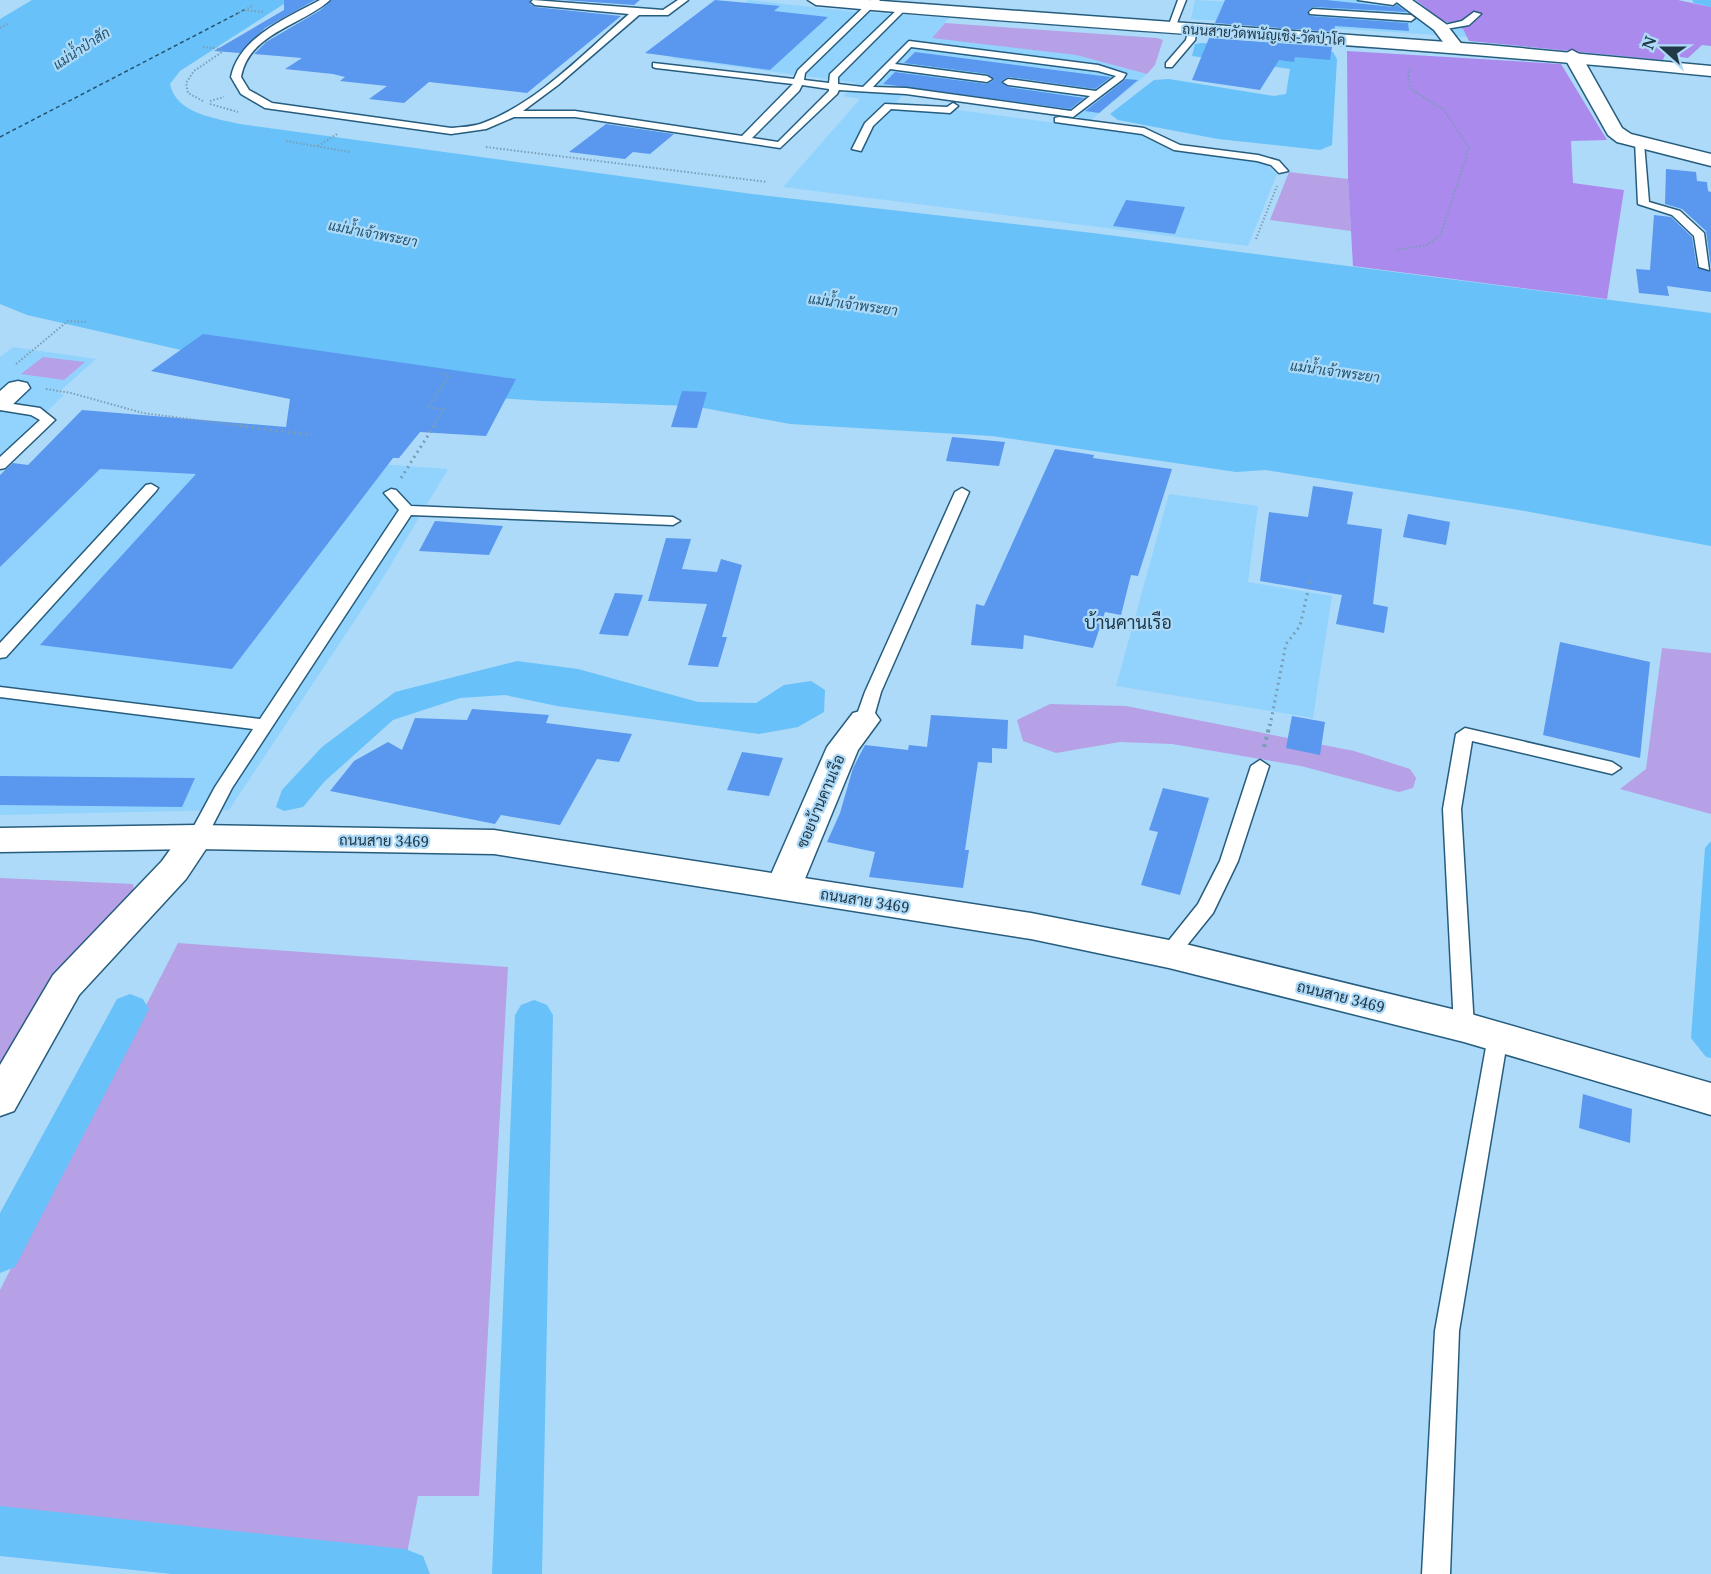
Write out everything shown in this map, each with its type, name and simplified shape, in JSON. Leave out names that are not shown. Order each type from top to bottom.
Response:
[{"type":"street","name":"ถนนสายวัดพนัญเชิง-วัดป่าโค","points":[[816,0],[1170,28],[1455,46],[1711,71]]},
{"type":"street","points":[[1397,1],[1440,27],[1455,46]]},
{"type":"street","points":[[1572,56],[1615,131],[1624,138],[1711,160]]},
{"type":"street","name":"ซอยบ้านคานเรือ","points":[[784,886],[843,747],[864,720]]},
{"type":"street","points":[[0,1100],[66,985],[174,870],[197,837]]},
{"type":"street","name":"ถนนสาย 3469","points":[[0,840],[197,837],[494,842],[1031,926],[1169,954],[1498,1036],[1711,1099]]},
{"type":"lane","points":[[326,0],[258,40],[247,51],[236,64],[235,78],[242,92],[269,106],[451,130],[482,127],[513,114],[587,57],[638,12]]},
{"type":"lane","points":[[535,2],[665,13],[684,0]]},
{"type":"lane","points":[[1170,28],[1182,0]]},
{"type":"lane","points":[[1332,0],[1333,13]]},
{"type":"lane","points":[[1362,0],[1397,1]]},
{"type":"lane","points":[[744,140],[796,89],[801,72],[874,3]]},
{"type":"lane","points":[[513,114],[575,114],[780,145],[833,89],[834,76],[902,8]]},
{"type":"lane","points":[[1313,12],[1411,18]]},
{"type":"lane","points":[[1440,27],[1466,23],[1474,19],[1477,14]]},
{"type":"lane","points":[[1169,65],[1190,40],[1192,29]]},
{"type":"lane","points":[[833,89],[865,90],[906,91],[1073,114],[1120,78],[1120,74],[1098,68],[909,44],[865,90]]},
{"type":"lane","points":[[656,65],[798,82],[953,106],[1144,131],[1178,148],[1258,158],[1275,163],[1283,171]]},
{"type":"lane","points":[[887,66],[987,79]]},
{"type":"lane","points":[[1008,82],[1099,94]]},
{"type":"lane","points":[[857,149],[869,125],[889,106],[950,110],[953,106]]},
{"type":"lane","points":[[1639,143],[1644,204],[1676,213],[1700,235],[1705,267]]},
{"type":"lane","points":[[0,465],[48,420],[35,411],[6,399]]},
{"type":"lane","points":[[0,653],[152,488]]},
{"type":"lane","points":[[864,720],[962,492]]},
{"type":"lane","points":[[391,493],[407,510],[673,521]]},
{"type":"lane","points":[[197,837],[224,787],[407,510]]},
{"type":"lane","points":[[0,692],[265,725]]},
{"type":"lane","points":[[1464,1027],[1452,809],[1465,734],[1612,768]]},
{"type":"lane","points":[[1169,954],[1206,908],[1229,861],[1260,766]]},
{"type":"lane","points":[[1436,1574],[1447,1331],[1498,1036]]},
{"type":"path","points":[[235,15],[254,5]]},
{"type":"path","points":[[1,27],[9,23]]},
{"type":"path","points":[[1385,42],[1390,54],[1410,63],[1408,78],[1411,89],[1444,110],[1469,148],[1441,234],[1427,245],[1395,250]]},
{"type":"path","points":[[203,47],[222,50],[194,72],[186,83],[188,93],[203,101]]},
{"type":"path","points":[[318,147],[342,130]]},
{"type":"path","points":[[286,141],[350,152]]},
{"type":"path","points":[[482,146],[767,182]]},
{"type":"path","points":[[1256,239],[1283,171]]},
{"type":"path","points":[[33,350],[68,321],[87,322]]},
{"type":"path","points":[[391,493],[444,409],[429,408],[449,375],[438,373]]},
{"type":"path","points":[[6,399],[80,393],[115,407],[143,413],[312,435]]},
{"type":"path","points":[[1267,731],[1276,705],[1286,644],[1300,626],[1311,577]]},
{"type":"shaded area","points":[[749,0],[848,11],[949,18],[933,37],[1076,55],[1147,74],[1091,120],[904,94],[896,102],[1140,134],[1172,149],[1248,159],[1267,165],[1277,174],[1248,246],[783,187],[860,99],[843,96],[856,83],[672,58]]},
{"type":"shaded area","points":[[1195,0],[1308,6],[1308,0],[1416,0],[1440,19],[1463,29],[1467,37],[1191,19]]},
{"type":"shaded area","points":[[1416,0],[1678,0],[1711,7],[1711,46],[1702,45],[1688,58],[1665,55],[1663,60],[1469,41],[1463,29],[1440,19]]},
{"type":"shaded area","points":[[945,23],[1163,40],[1155,65],[1147,74],[1076,55],[932,38]]},
{"type":"shaded area","points":[[1347,51],[1561,64],[1607,140],[1571,141],[1573,183],[1624,190],[1607,299],[1353,266],[1348,179]]},
{"type":"shaded area","points":[[1289,172],[1348,179],[1351,231],[1270,220]]},
{"type":"shaded area","points":[[13,347],[96,359],[59,392],[64,395],[0,456],[0,357]]},
{"type":"shaded area","points":[[43,357],[85,362],[64,380],[21,374]]},
{"type":"shaded area","points":[[72,449],[217,452],[448,469],[383,578],[229,810],[0,815],[0,517]]},
{"type":"shaded area","points":[[1169,494],[1258,506],[1248,582],[1332,596],[1313,718],[1116,686]]},
{"type":"shaded area","points":[[1662,648],[1711,653],[1711,814],[1620,789],[1646,769]]},
{"type":"shaded area","points":[[1050,704],[1126,706],[1354,751],[1410,769],[1416,778],[1413,788],[1399,792],[1301,766],[1172,744],[1120,742],[1056,753],[1023,741],[1017,720]]},
{"type":"shaded area","points":[[0,878],[133,884],[134,890],[49,982],[0,1065]]},
{"type":"shaded area","points":[[178,943],[508,967],[479,1496],[418,1496],[406,1559],[0,1513],[0,1290]]},
{"type":"water","points":[[32,0],[290,0],[180,71],[170,84],[180,102],[188,108],[208,117],[240,124],[752,194],[1093,233],[1711,313],[1711,546],[1525,511],[1265,470],[1236,472],[992,436],[790,424],[693,406],[543,401],[348,388],[27,315],[0,304],[0,19]]},
{"type":"water","points":[[1195,44],[1333,52],[1337,59],[1332,145],[1320,150],[1218,139],[1118,120],[1110,114],[1154,80],[1169,79],[1274,96],[1286,94],[1290,69],[1192,56]]},
{"type":"water","points":[[517,661],[578,669],[698,702],[756,703],[784,685],[811,681],[825,690],[824,712],[798,727],[759,734],[557,706],[505,695],[460,698],[393,720],[325,781],[303,807],[284,811],[276,807],[282,790],[322,747],[395,692]]},
{"type":"water","points":[[1711,841],[1711,1058],[1706,1057],[1691,1038],[1705,848]]},
{"type":"building","points":[[284,0],[315,0],[265,28],[240,53],[214,51],[284,10]]},
{"type":"building","points":[[332,0],[530,0],[530,4],[535,7],[621,16],[527,93],[429,82],[404,103],[369,99],[387,86],[340,81],[345,77],[333,74],[285,69],[302,58],[254,54],[266,42],[319,11]]},
{"type":"building","points":[[562,0],[640,0],[634,5]]},
{"type":"building","points":[[715,0],[780,6],[774,11],[828,17],[770,70],[645,53]]},
{"type":"building","points":[[1225,0],[1326,0],[1393,7],[1397,5],[1407,12],[1313,7],[1307,11],[1310,16],[1408,23],[1409,31],[1335,26],[1334,32],[1215,23]]},
{"type":"building","points":[[1209,38],[1332,47],[1330,60],[1295,57],[1294,62],[1279,60],[1260,90],[1192,80]]},
{"type":"building","points":[[915,52],[1111,77],[1095,89],[1008,77],[1001,81],[1008,87],[1084,98],[1070,109],[883,84],[895,72],[987,84],[994,80],[987,74],[904,63]]},
{"type":"building","points":[[1126,79],[1138,80],[1099,113],[1085,111]]},
{"type":"building","points":[[606,124],[674,134],[650,154],[633,152],[625,159],[569,152]]},
{"type":"building","points":[[1666,169],[1696,172],[1697,181],[1707,182],[1708,191],[1711,192],[1711,268],[1706,231],[1682,209],[1665,204]]},
{"type":"building","points":[[1126,200],[1185,207],[1175,234],[1113,226]]},
{"type":"building","points":[[1654,215],[1671,217],[1692,237],[1697,267],[1711,271],[1711,292],[1667,286],[1669,296],[1639,293],[1636,269],[1650,270]]},
{"type":"building","points":[[203,334],[516,379],[486,436],[420,432],[399,458],[393,458],[232,669],[40,645],[196,474],[100,469],[0,567],[0,475],[5,470],[13,463],[28,465],[82,410],[286,427],[290,399],[151,371]]},
{"type":"building","points":[[682,391],[707,392],[697,428],[671,427]]},
{"type":"building","points":[[952,437],[1005,442],[999,466],[946,461]]},
{"type":"building","points":[[1055,449],[1094,455],[1093,458],[1172,469],[1138,576],[1131,575],[1121,615],[1105,612],[1093,648],[1024,635],[1023,649],[971,645],[976,604],[984,606]]},
{"type":"building","points":[[1313,486],[1353,492],[1347,524],[1382,529],[1373,604],[1388,607],[1384,633],[1336,624],[1342,595],[1260,581],[1269,512],[1308,517]]},
{"type":"building","points":[[1408,514],[1450,522],[1446,545],[1403,537]]},
{"type":"building","points":[[435,521],[503,526],[489,555],[419,551]]},
{"type":"building","points":[[666,538],[691,539],[682,569],[717,572],[721,559],[742,565],[722,637],[727,637],[718,667],[688,665],[707,604],[648,601]]},
{"type":"building","points":[[615,593],[643,595],[628,636],[599,634]]},
{"type":"building","points":[[1560,642],[1650,662],[1640,758],[1543,735]]},
{"type":"building","points":[[472,709],[549,715],[546,723],[632,734],[619,762],[597,759],[560,825],[501,815],[495,824],[330,791],[354,761],[388,742],[402,750],[415,718],[467,720]]},
{"type":"building","points":[[931,715],[1008,720],[1007,749],[992,748],[992,763],[978,762],[965,850],[969,850],[963,888],[869,877],[875,852],[827,842],[840,813],[853,768],[865,745],[908,750],[909,745],[927,747]]},
{"type":"building","points":[[1292,716],[1325,722],[1320,755],[1286,748]]},
{"type":"building","points":[[742,752],[783,758],[769,796],[727,790]]},
{"type":"building","points":[[0,776],[195,778],[182,807],[0,805]]},
{"type":"building","points":[[1163,788],[1209,798],[1180,895],[1141,885],[1158,832],[1149,830]]},
{"type":"building","points":[[1583,1094],[1632,1109],[1630,1143],[1579,1128]]},
{"type":"waterway","points":[[1700,0],[1711,2]]},
{"type":"waterway","points":[[0,1254],[130,1009]]},
{"type":"waterway","points":[[517,1574],[534,1015]]},
{"type":"waterway","points":[[0,1531],[405,1574]]},
{"type":"ferry route","points":[[0,137],[244,10]]},
{"type":"district","name":"บ้านคานเรือ","points":[[1128,622]]},
{"type":"water label","name":"แม่น้ำป่าสัก","points":[[81,48]]},
{"type":"water label","name":"แม่น้ำเจ้าพระยา","points":[[373,233]]},
{"type":"water label","name":"แม่น้ำเจ้าพระยา","points":[[853,304]]},
{"type":"water label","name":"แม่น้ำเจ้าพระยา","points":[[1335,371]]}]
